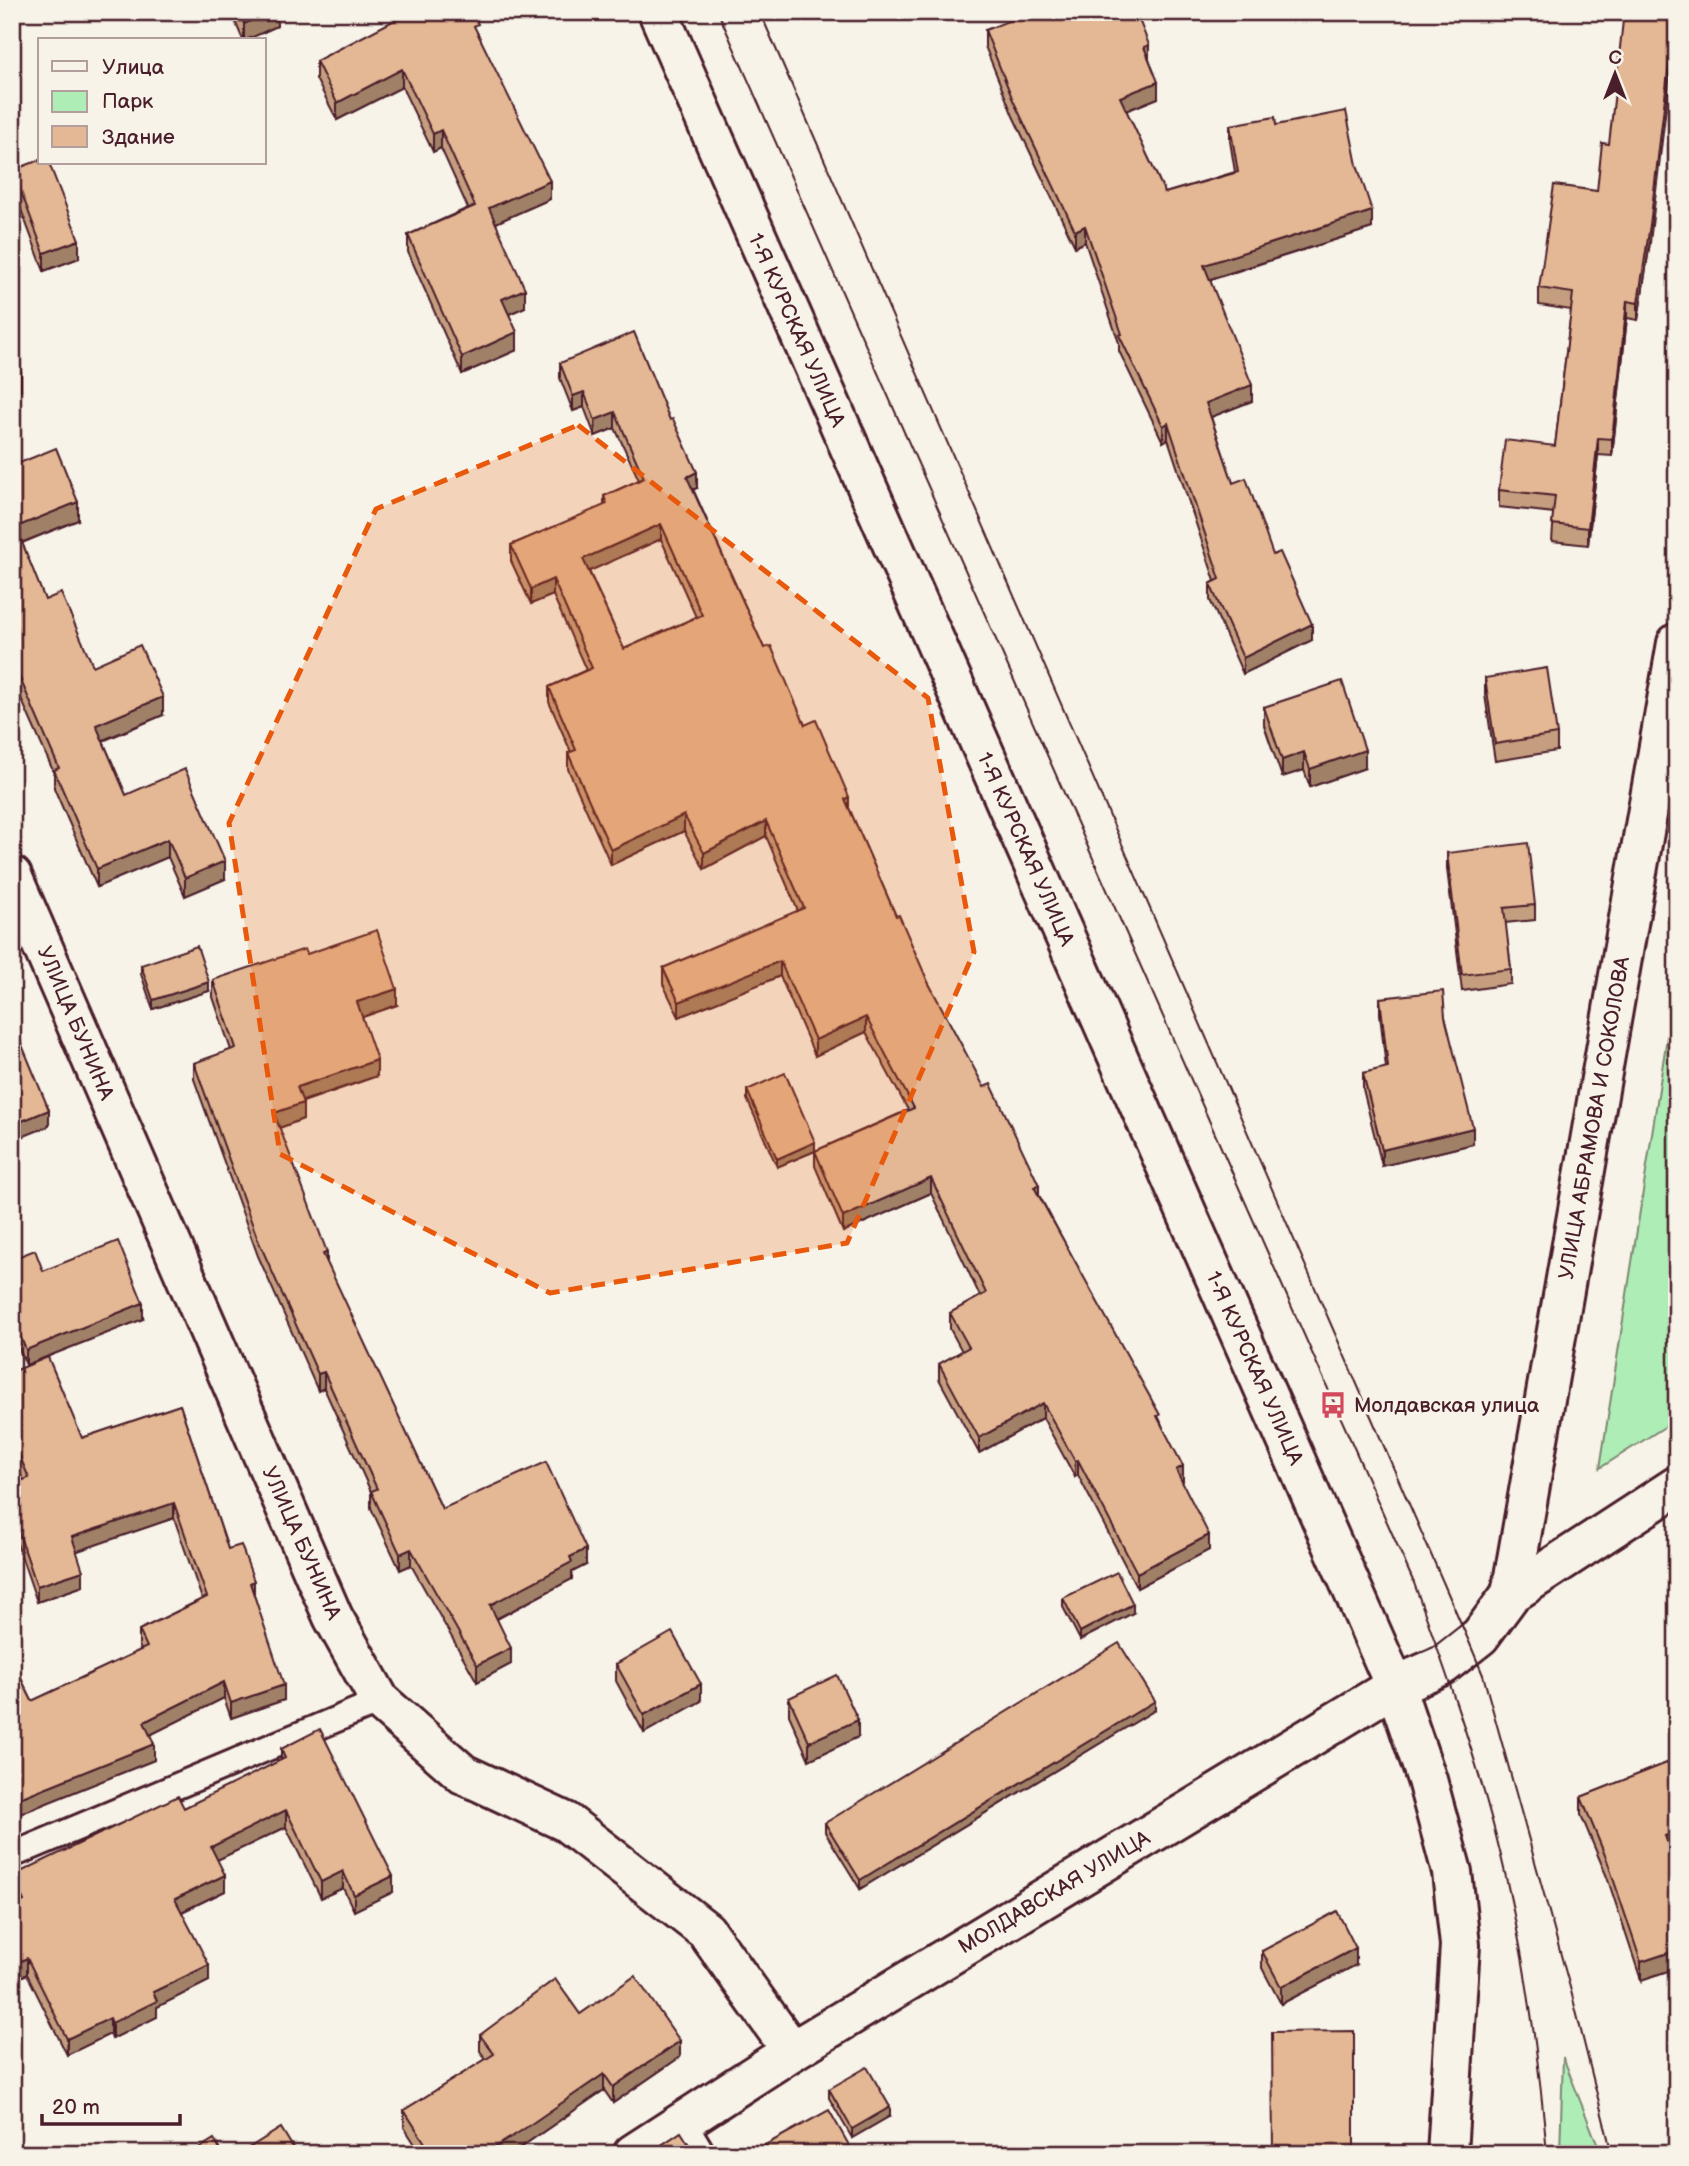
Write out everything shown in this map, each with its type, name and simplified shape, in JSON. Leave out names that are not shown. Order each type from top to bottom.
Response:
[{"type":"street","name":"1-Я КУРСКАЯ УЛИЦА","points":[[658,12],[1395,1686]]},
{"type":"street","name":"УЛИЦА АБРАМОВА И СОКОЛОВА","points":[[1511,1594],[1677,643]]},
{"type":"street","name":"УЛИЦА БУНИНА","points":[[12,877],[333,1617],[380,1701],[463,1774],[566,1822],[706,1931],[792,2051]]},
{"type":"street","name":"МОЛДАВСКАЯ УЛИЦА","points":[[633,2154],[792,2051],[1395,1686],[1443,1665],[1480,1636],[1511,1594],[1677,1486]]},
{"type":"street","points":[[1395,1686],[1427,1780],[1452,1872],[1460,1945],[1447,2154]]},
{"type":"lane","points":[[17,1853],[380,1701]]},
{"type":"lane","points":[[683,2121],[703,2154]]},
{"type":"highlighted area","points":[[578,425],[928,698],[974,952],[847,1243],[550,1293],[280,1154],[229,823],[376,509]]},
{"type":"green space","points":[[1677,973],[1677,1419],[1600,1468]]},
{"type":"green space","points":[[1563,2057],[1601,2154],[1560,2154]]},
{"type":"building","points":[[239,12],[269,12],[244,24]]},
{"type":"building","points":[[410,12],[472,12],[478,24],[474,26],[550,181],[489,208],[525,289],[502,299],[517,332],[462,357],[408,235],[475,206],[441,130],[433,134],[402,69],[337,103],[316,61]]},
{"type":"building","points":[[1031,12],[1136,12],[1149,45],[1144,47],[1158,82],[1120,97],[1165,193],[1238,172],[1230,125],[1275,117],[1276,125],[1346,111],[1357,165],[1372,211],[1204,265],[1252,385],[1206,403],[1233,483],[1246,478],[1273,555],[1280,552],[1312,624],[1243,658],[1210,584],[1220,579],[1168,423],[1163,426],[1119,335],[1122,334],[1085,226],[1075,231],[1013,100],[985,30]]},
{"type":"building","points":[[1624,12],[1675,12],[1638,303],[1627,301],[1612,439],[1598,438],[1588,528],[1552,524],[1555,496],[1499,490],[1505,440],[1555,446],[1573,293],[1539,288],[1554,185],[1597,191],[1602,143],[1609,144]]},
{"type":"building","points":[[38,161],[38,164],[49,164],[79,240],[44,253],[13,170]]},
{"type":"building","points":[[634,332],[670,420],[673,419],[697,472],[687,477],[764,648],[771,646],[805,725],[816,720],[849,797],[845,799],[928,982],[984,1087],[991,1084],[1039,1185],[1034,1187],[1160,1415],[1157,1416],[1183,1466],[1176,1470],[1209,1535],[1137,1573],[1078,1460],[1075,1461],[1043,1403],[979,1438],[939,1364],[969,1347],[950,1313],[986,1293],[931,1178],[843,1217],[815,1151],[914,1108],[866,1017],[815,1040],[780,961],[679,1002],[663,968],[804,908],[766,821],[704,853],[684,815],[611,850],[568,753],[576,750],[549,687],[592,668],[553,579],[531,589],[511,545],[607,504],[604,496],[644,478],[615,412],[595,420],[584,392],[573,396],[560,363]],"holes":[[[661,524],[702,615],[624,649],[583,559]]]},
{"type":"building","points":[[12,352],[21,372],[12,376]]},
{"type":"building","points":[[56,448],[78,502],[16,527],[45,600],[61,593],[93,666],[140,645],[163,697],[96,725],[126,795],[185,769],[225,861],[185,878],[168,839],[97,869],[54,770],[59,768],[12,660],[12,466]]},
{"type":"building","points":[[1547,668],[1557,734],[1495,744],[1485,678]]},
{"type":"building","points":[[1342,681],[1365,750],[1310,769],[1304,752],[1282,760],[1264,707]]},
{"type":"building","points":[[1528,843],[1535,905],[1504,908],[1511,969],[1462,975],[1447,853]]},
{"type":"building","points":[[377,930],[397,989],[357,1002],[377,1060],[297,1087],[303,1103],[274,1113],[327,1252],[323,1254],[442,1509],[546,1462],[586,1549],[570,1557],[572,1562],[490,1605],[511,1648],[477,1665],[411,1549],[400,1554],[371,1491],[377,1489],[324,1372],[318,1374],[258,1240],[194,1063],[236,1048],[213,980],[305,949],[307,954]]},
{"type":"building","points":[[197,946],[209,982],[153,1000],[141,965]]},
{"type":"building","points":[[1443,991],[1445,1017],[1473,1128],[1382,1150],[1363,1073],[1388,1067],[1380,998]]},
{"type":"building","points":[[12,1021],[49,1110],[12,1125]]},
{"type":"building","points":[[785,1073],[815,1142],[777,1159],[747,1090]]},
{"type":"building","points":[[118,1241],[143,1303],[26,1350],[12,1316],[12,1259],[35,1250],[43,1271]]},
{"type":"building","points":[[48,1357],[82,1438],[180,1405],[228,1549],[241,1545],[254,1581],[250,1583],[284,1685],[231,1703],[224,1682],[144,1722],[154,1744],[12,1801],[12,1660],[32,1701],[147,1647],[139,1630],[207,1597],[174,1503],[72,1537],[83,1571],[37,1586],[12,1513],[12,1484],[29,1478],[12,1438],[12,1372]]},
{"type":"building","points":[[1117,1572],[1133,1604],[1080,1632],[1063,1598]]},
{"type":"building","points":[[672,1632],[701,1684],[644,1715],[616,1664]]},
{"type":"building","points":[[1119,1643],[1155,1701],[860,1880],[825,1823]]},
{"type":"building","points":[[837,1675],[858,1720],[809,1742],[789,1698]]},
{"type":"building","points":[[320,1729],[393,1876],[354,1895],[343,1871],[321,1882],[286,1810],[211,1847],[225,1875],[175,1899],[209,1965],[153,1992],[157,2001],[112,2023],[110,2018],[67,2039],[27,1958],[16,1963],[12,1954],[12,1907],[24,1901],[12,1876],[178,1796],[184,1808],[285,1758],[281,1749]]},
{"type":"building","points":[[1677,1759],[1677,1832],[1665,1836],[1677,1870],[1677,1950],[1641,1962],[1607,1860],[1581,1797]]},
{"type":"building","points":[[1337,1911],[1356,1948],[1281,1987],[1262,1951]]},
{"type":"building","points":[[635,1976],[680,2041],[613,2087],[604,2074],[484,2154],[432,2154],[404,2110],[494,2054],[480,2035],[555,1979],[580,2014]]},
{"type":"building","points":[[1354,2031],[1354,2154],[1273,2154],[1272,2032]]},
{"type":"building","points":[[867,2067],[890,2107],[852,2129],[829,2089]]},
{"type":"building","points":[[829,2110],[854,2154],[761,2154],[758,2149]]},
{"type":"building","points":[[281,2128],[297,2154],[239,2154]]},
{"type":"building","points":[[681,2132],[695,2154],[648,2154]]},
{"type":"building","points":[[214,2139],[222,2154],[190,2154]]},
{"type":"tram line","points":[[718,12],[1414,1583],[1468,1738],[1505,1871],[1528,1992],[1547,2154]]},
{"type":"tram line","points":[[760,12],[1483,1675],[1571,1991],[1612,2154]]},
{"type":"place","name":"Молдавская улица","points":[[1333,1405]]}]
